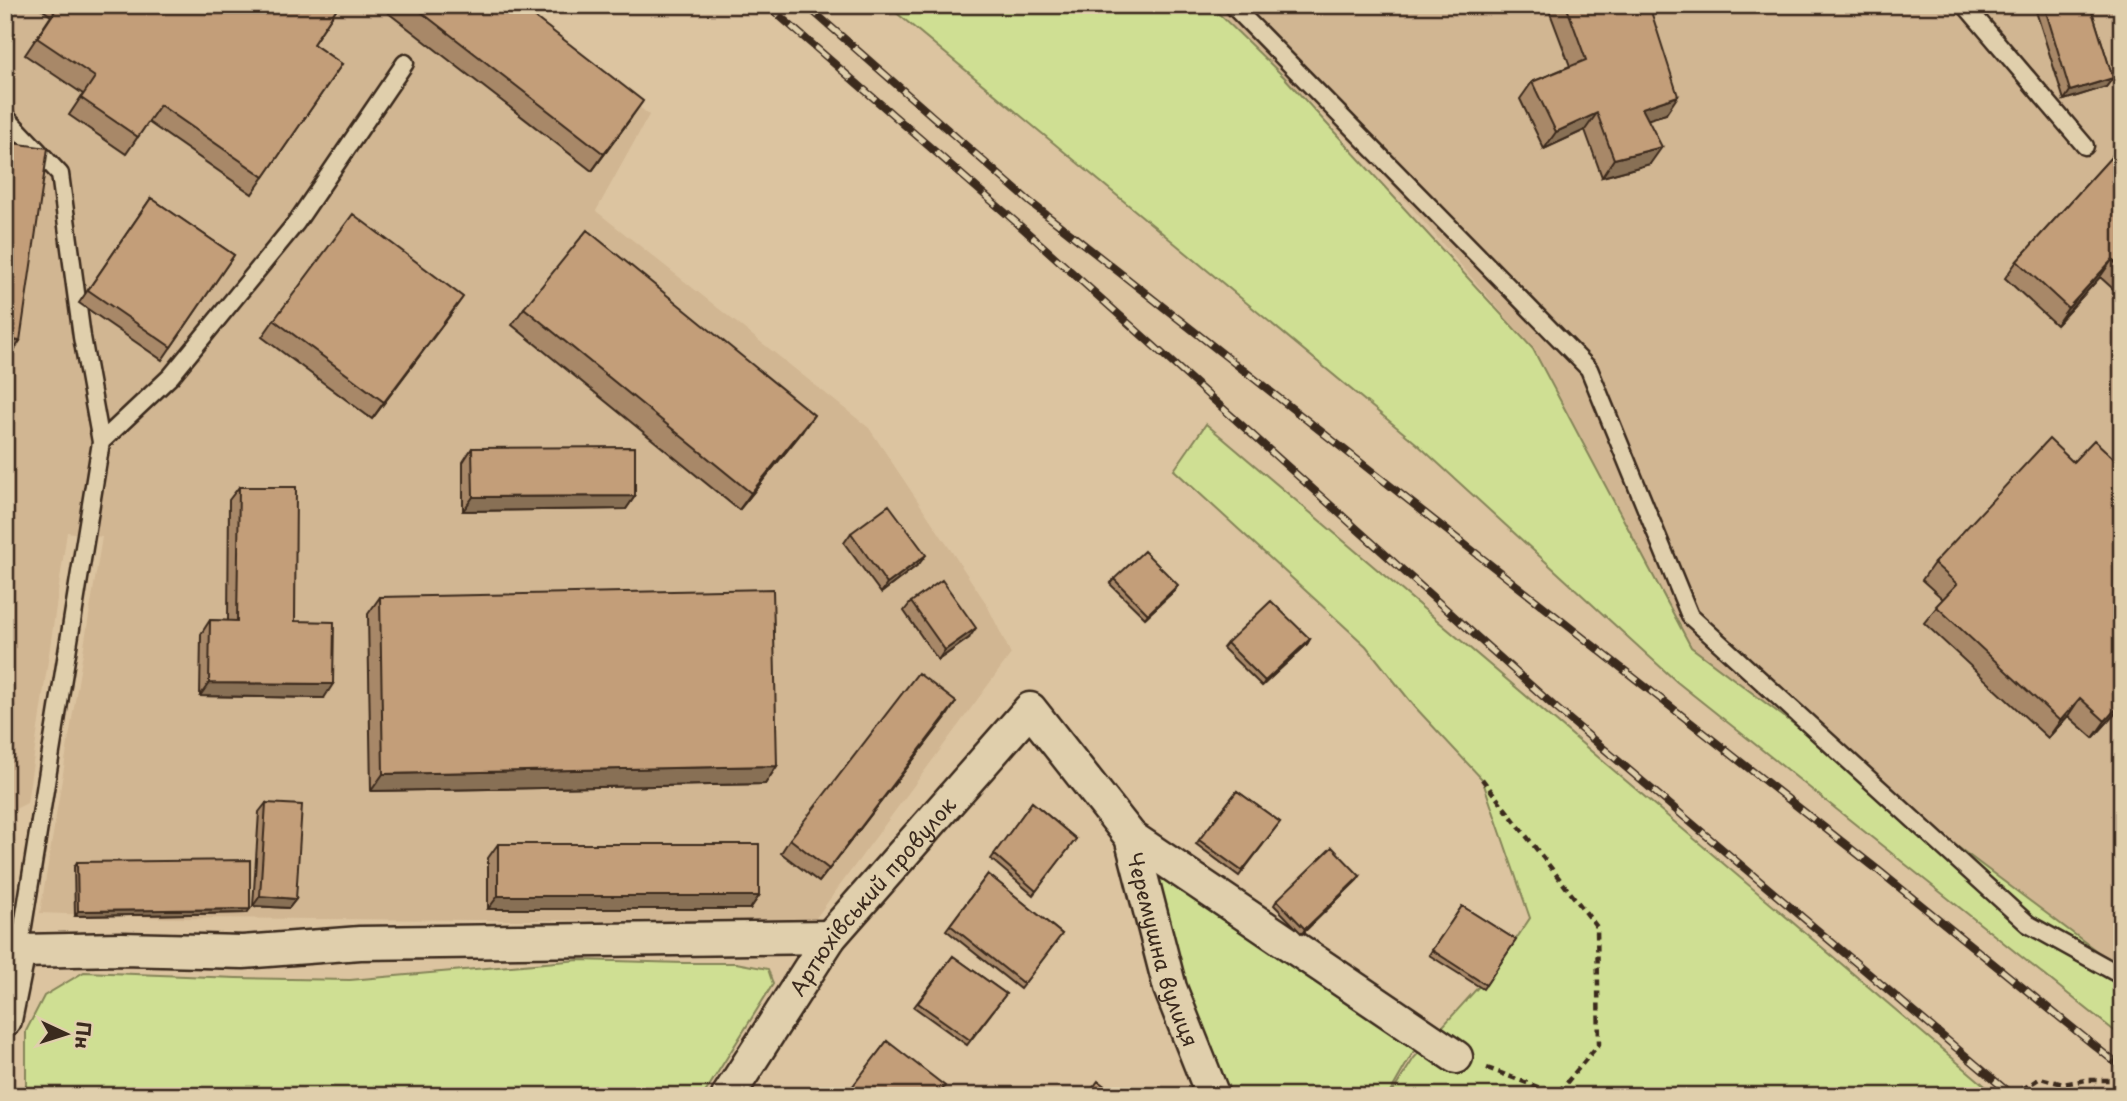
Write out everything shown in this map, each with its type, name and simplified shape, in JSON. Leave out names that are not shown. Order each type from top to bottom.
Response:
[{"type":"street","name":"Черемушна вулиця","points":[[1030,709],[1131,837],[1170,988],[1213,1096]]},
{"type":"street","name":"Артюхівський провулок","points":[[728,1096],[830,937],[1030,709]]},
{"type":"street","points":[[1131,837],[1456,1057]]},
{"type":"street","points":[[5,1020],[12,953],[122,949],[243,952],[359,943],[830,937]]},
{"type":"lane","points":[[1232,5],[1589,369],[1690,616],[2028,924],[2122,976]]},
{"type":"lane","points":[[1965,5],[2085,146]]},
{"type":"lane","points":[[101,442],[171,376],[296,223],[405,63]]},
{"type":"lane","points":[[5,116],[60,174],[82,337],[101,442],[12,953]]},
{"type":"path","points":[[1456,1057],[1560,1095],[1598,1044],[1597,927],[1482,779]]},
{"type":"path","points":[[2012,1096],[2040,1078],[2063,1084],[2086,1080],[2122,1080]]},
{"type":"shaded area","points":[[5,5],[519,5],[649,115],[596,211],[869,428],[986,603],[1011,654],[813,922],[168,918],[40,913],[102,537],[67,532],[27,803],[5,814]]},
{"type":"shaded area","points":[[1212,5],[2122,5],[2122,1003],[1702,663],[1600,504],[1533,349],[1387,179]]},
{"type":"green space","points":[[887,5],[1210,5],[1284,77],[1533,349],[1691,647],[2122,970],[2122,1037],[1677,682],[1417,444]]},
{"type":"green space","points":[[1206,424],[1997,1096],[1390,1096],[1414,1058],[1501,962],[1530,918],[1482,779],[1415,707],[1366,646],[1174,470]]},
{"type":"green space","points":[[1131,837],[1423,1035],[1388,1096],[1213,1096]]},
{"type":"green space","points":[[579,960],[736,963],[768,969],[773,984],[703,1096],[26,1096],[26,1031],[44,996],[84,972],[350,980]]},
{"type":"building","points":[[59,5],[339,5],[313,44],[342,64],[264,177],[160,105],[138,137],[81,98],[95,77],[37,38]]},
{"type":"building","points":[[412,5],[519,5],[643,101],[604,154]]},
{"type":"building","points":[[1566,5],[1649,5],[1678,96],[1642,108],[1662,147],[1614,159],[1597,113],[1556,132],[1532,82],[1586,60]]},
{"type":"building","points":[[2044,5],[2090,5],[2113,78],[2070,91]]},
{"type":"building","points":[[5,142],[48,148],[20,341],[5,339]]},
{"type":"building","points":[[2122,145],[2122,269],[2112,260],[2068,308],[2017,261]]},
{"type":"building","points":[[151,198],[234,255],[171,347],[88,290]]},
{"type":"building","points":[[353,214],[463,297],[384,402],[274,320]]},
{"type":"building","points":[[587,230],[814,415],[751,493],[524,308]]},
{"type":"building","points":[[2049,439],[2073,462],[2094,440],[2122,466],[2122,702],[2105,721],[2080,698],[2060,721],[1936,606],[1957,584],[1934,563]]},
{"type":"building","points":[[635,447],[635,496],[473,497],[472,448]]},
{"type":"building","points":[[239,487],[296,487],[295,621],[334,622],[333,684],[209,683],[210,620],[237,621]]},
{"type":"building","points":[[889,505],[926,555],[887,584],[851,533]]},
{"type":"building","points":[[1144,551],[1178,585],[1148,614],[1114,579]]},
{"type":"building","points":[[942,580],[976,628],[945,650],[911,602]]},
{"type":"building","points":[[773,589],[777,766],[383,774],[380,597]]},
{"type":"building","points":[[1271,601],[1310,639],[1265,681],[1227,643]]},
{"type":"building","points":[[918,673],[956,702],[829,869],[790,839]]},
{"type":"building","points":[[1237,791],[1280,822],[1242,871],[1199,840]]},
{"type":"building","points":[[1032,802],[1076,839],[1036,891],[994,854]]},
{"type":"building","points":[[266,803],[302,805],[296,899],[260,896]]},
{"type":"building","points":[[498,844],[759,844],[759,896],[498,896]]},
{"type":"building","points":[[1332,847],[1360,876],[1305,929],[1277,900]]},
{"type":"building","points":[[250,860],[250,909],[78,911],[77,862]]},
{"type":"building","points":[[7,868],[6,904],[5,904]]},
{"type":"building","points":[[988,874],[1062,934],[1024,984],[950,925]]},
{"type":"building","points":[[1462,906],[1516,940],[1486,985],[1432,950]]},
{"type":"building","points":[[953,956],[1006,994],[970,1040],[918,1003]]},
{"type":"building","points":[[887,1041],[945,1086],[938,1096],[855,1096],[849,1091]]},
{"type":"building","points":[[1098,1081],[1118,1096],[1087,1096]]},
{"type":"railway","points":[[767,5],[1017,223],[1556,708],[2013,1096]]},
{"type":"railway","points":[[806,5],[1030,202],[1878,870],[2122,1068]]}]
